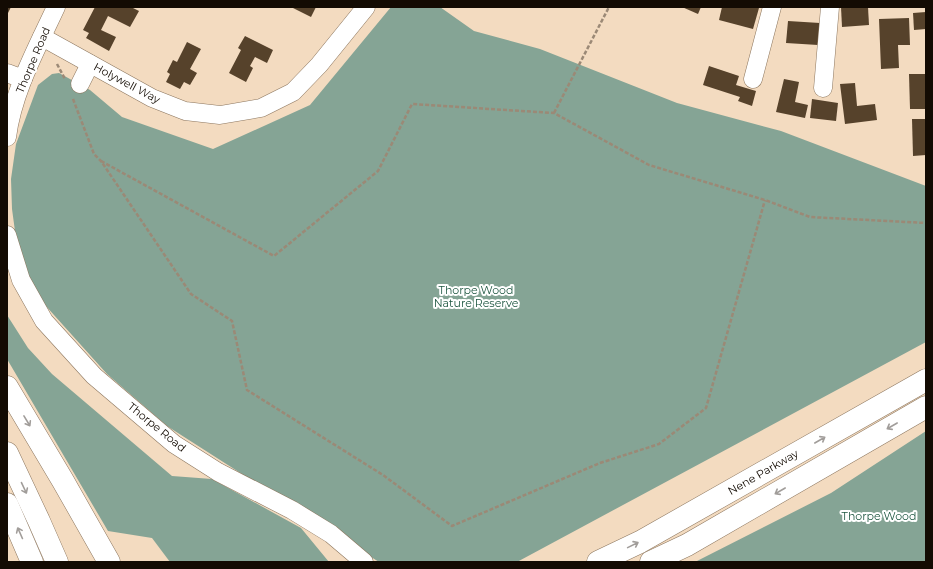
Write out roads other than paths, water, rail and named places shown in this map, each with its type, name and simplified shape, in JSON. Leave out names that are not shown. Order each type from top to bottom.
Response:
[{"type":"highway","name":"Nene Parkway","points":[[598,562],[640,542],[926,380]]},
{"type":"highway","points":[[7,387],[63,480],[109,562]]},
{"type":"highway","points":[[651,562],[686,545],[926,407]]},
{"type":"highway","points":[[7,453],[57,562]]},
{"type":"highway","points":[[63,480],[118,562]]},
{"type":"highway","points":[[7,504],[32,562]]},
{"type":"street","name":"Thorpe Road","points":[[7,137],[15,76],[42,37],[56,7]]},
{"type":"street","name":"Holywell Way","points":[[42,37],[152,98],[185,111],[220,115],[261,108],[293,92],[319,64],[366,7]]},
{"type":"street","points":[[753,79],[772,7]]},
{"type":"street","points":[[823,88],[830,7]]},
{"type":"street","points":[[73,88],[90,64]]},
{"type":"street","name":"Thorpe Road","points":[[7,235],[22,280],[44,321],[94,376],[174,444],[218,472],[292,510],[331,534],[364,562]]},
{"type":"park label","name":"Thorpe Wood Nature Reserve","points":[[476,296]]},
{"type":"park label","name":"Thorpe Wood","points":[[879,516]]}]
